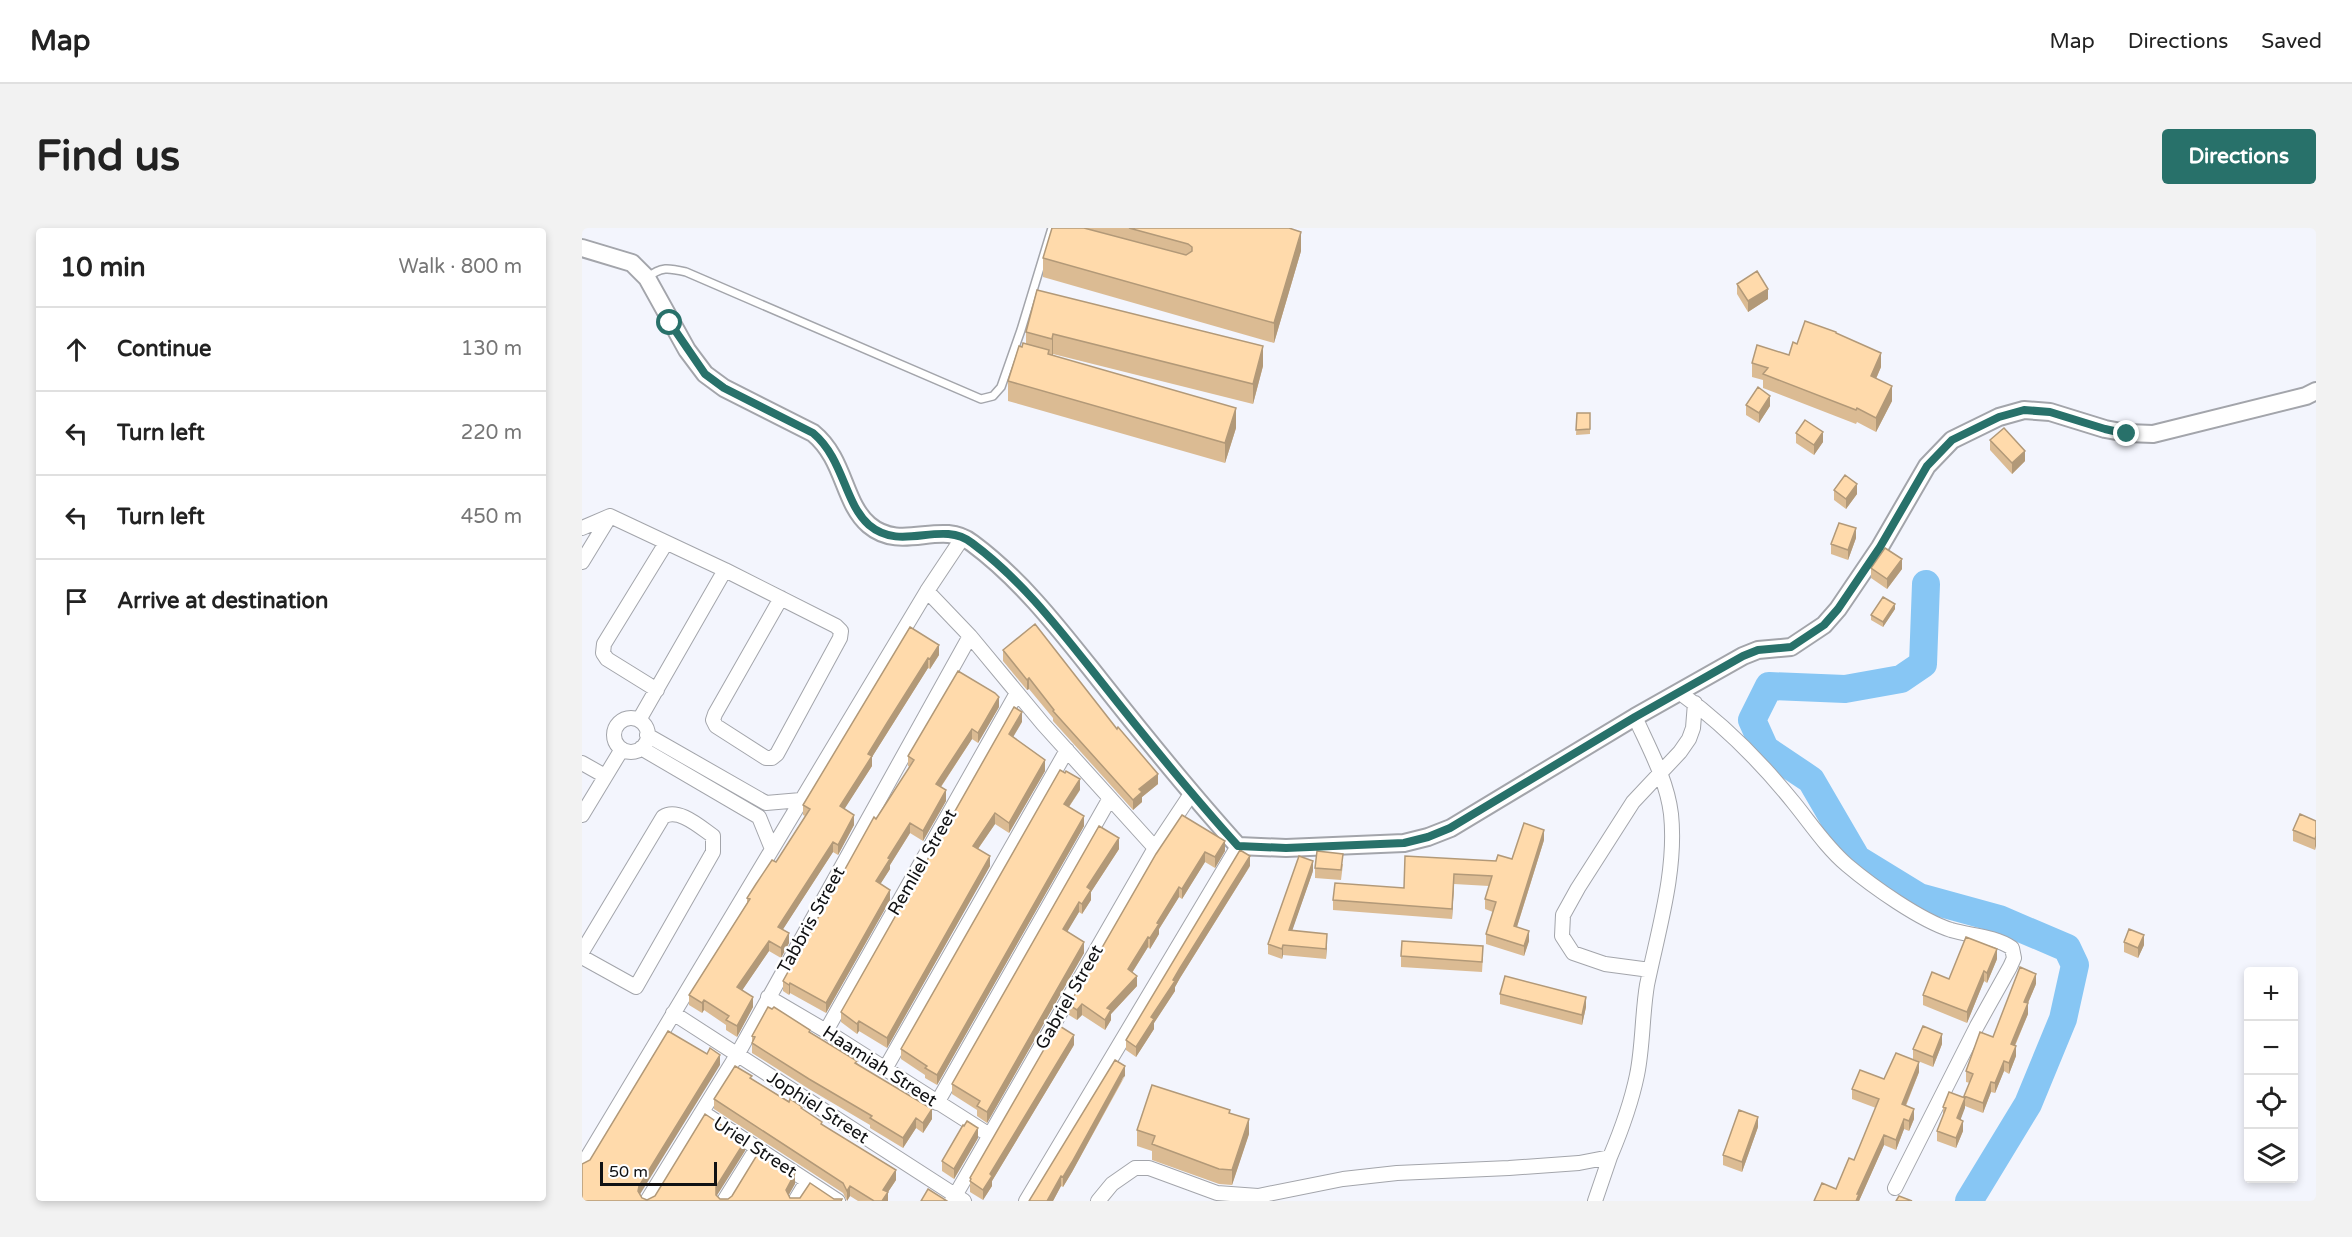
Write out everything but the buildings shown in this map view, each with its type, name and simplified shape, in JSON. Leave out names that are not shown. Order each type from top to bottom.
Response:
[{"type":"street","points":[[582,248],[632,263],[647,278],[681,341],[705,374],[724,388],[813,433],[824,442],[833,455],[858,512],[868,524],[881,533],[894,537],[922,537],[936,534],[963,537],[1036,601],[1191,795],[1238,846],[1286,848],[1392,844],[1428,837],[1450,828],[1635,717],[1743,656],[1758,650],[1791,647],[1824,625],[1838,609],[1880,547],[1927,466],[1952,440],[1999,417],[2024,410],[2050,412],[2127,434],[2153,434],[2295,399],[2316,391]]},
{"type":"street","points":[[582,562],[610,516]]},
{"type":"street","points":[[582,528],[610,516],[725,570],[781,598],[836,626],[841,631],[840,638],[777,754],[772,759],[766,758],[716,726],[713,720],[781,598]]},
{"type":"street","points":[[582,1166],[927,591],[963,537]]},
{"type":"street","points":[[657,690],[607,659],[603,653],[604,644],[666,543]]},
{"type":"street","points":[[639,720],[725,570]]},
{"type":"street","points":[[927,591],[970,636],[1017,693],[1155,848]]},
{"type":"street","name":"Tabbris Street","points":[[647,1201],[737,1055],[970,636]]},
{"type":"street","points":[[1679,692],[1754,758],[1821,840],[1847,865],[1927,919],[1951,930],[1993,939],[2013,948],[2014,958],[2010,967],[1977,1026],[1895,1188]]},
{"type":"street","name":"Remliel Street","points":[[826,1031],[1017,693]]},
{"type":"street","points":[[1650,970],[1605,964],[1573,953],[1562,936],[1563,915],[1633,802],[1680,752],[1689,739],[1693,728],[1695,704]]},
{"type":"street","points":[[1595,1201],[1623,1125],[1637,1075],[1650,970],[1667,896],[1671,835],[1668,800],[1660,772],[1635,717]]},
{"type":"street","points":[[630,718],[644,724],[647,735],[644,746],[630,752],[621,749],[614,739],[617,725],[622,720],[630,718]]},
{"type":"street","points":[[647,735],[766,804],[801,800]]},
{"type":"street","points":[[641,748],[759,817],[772,849]]},
{"type":"street","points":[[582,815],[621,749]]},
{"type":"street","points":[[885,1069],[1067,750]]},
{"type":"street","points":[[582,763],[605,777]]},
{"type":"street","name":"Gabriel Street","points":[[957,1199],[1155,848],[1191,795]]},
{"type":"street","points":[[937,1103],[1110,798]]},
{"type":"street","points":[[759,817],[766,804]]},
{"type":"street","points":[[582,952],[663,817],[668,813],[677,813],[713,836],[713,852],[636,987],[582,957]]},
{"type":"street","points":[[1026,1201],[1238,846]]},
{"type":"street","name":"Haamiah Street","points":[[768,997],[826,1031],[991,1136]]},
{"type":"street","name":"Jophiel Street","points":[[673,1013],[957,1199]]},
{"type":"street","name":"Uriel Street","points":[[702,1112],[838,1201]]},
{"type":"street","points":[[724,1201],[757,1148]]},
{"type":"street","points":[[1098,1201],[1112,1184],[1135,1168],[1149,1168],[1217,1193],[1258,1196],[1375,1175],[1555,1165],[1610,1157]]},
{"type":"street","points":[[795,1201],[807,1181]]},
{"type":"lane","points":[[647,278],[660,268],[686,272],[981,399],[993,396],[1001,387],[1051,231],[1062,236]]},
{"type":"lane","points":[[1012,354],[1023,357]]},
{"type":"waterway","points":[[1926,584],[1923,664],[1901,679],[1845,689],[1769,686],[1752,720],[1765,749],[1811,780],[1857,859],[1919,897],[1999,919],[2067,948],[2075,965],[2063,1019],[2028,1104],[1969,1201]]},
{"type":"route","points":[[670,323],[705,374],[724,388],[813,433],[824,442],[833,455],[858,512],[868,524],[881,533],[894,537],[922,537],[936,534],[963,537],[974,544],[1036,601],[1191,795],[1238,846],[1286,848],[1404,843],[1450,828],[1635,717],[1743,656],[1771,647],[1791,647],[1824,625],[1838,609],[1880,547],[1927,466],[1952,440],[1999,417],[2024,410],[2050,412],[2127,434]]}]
